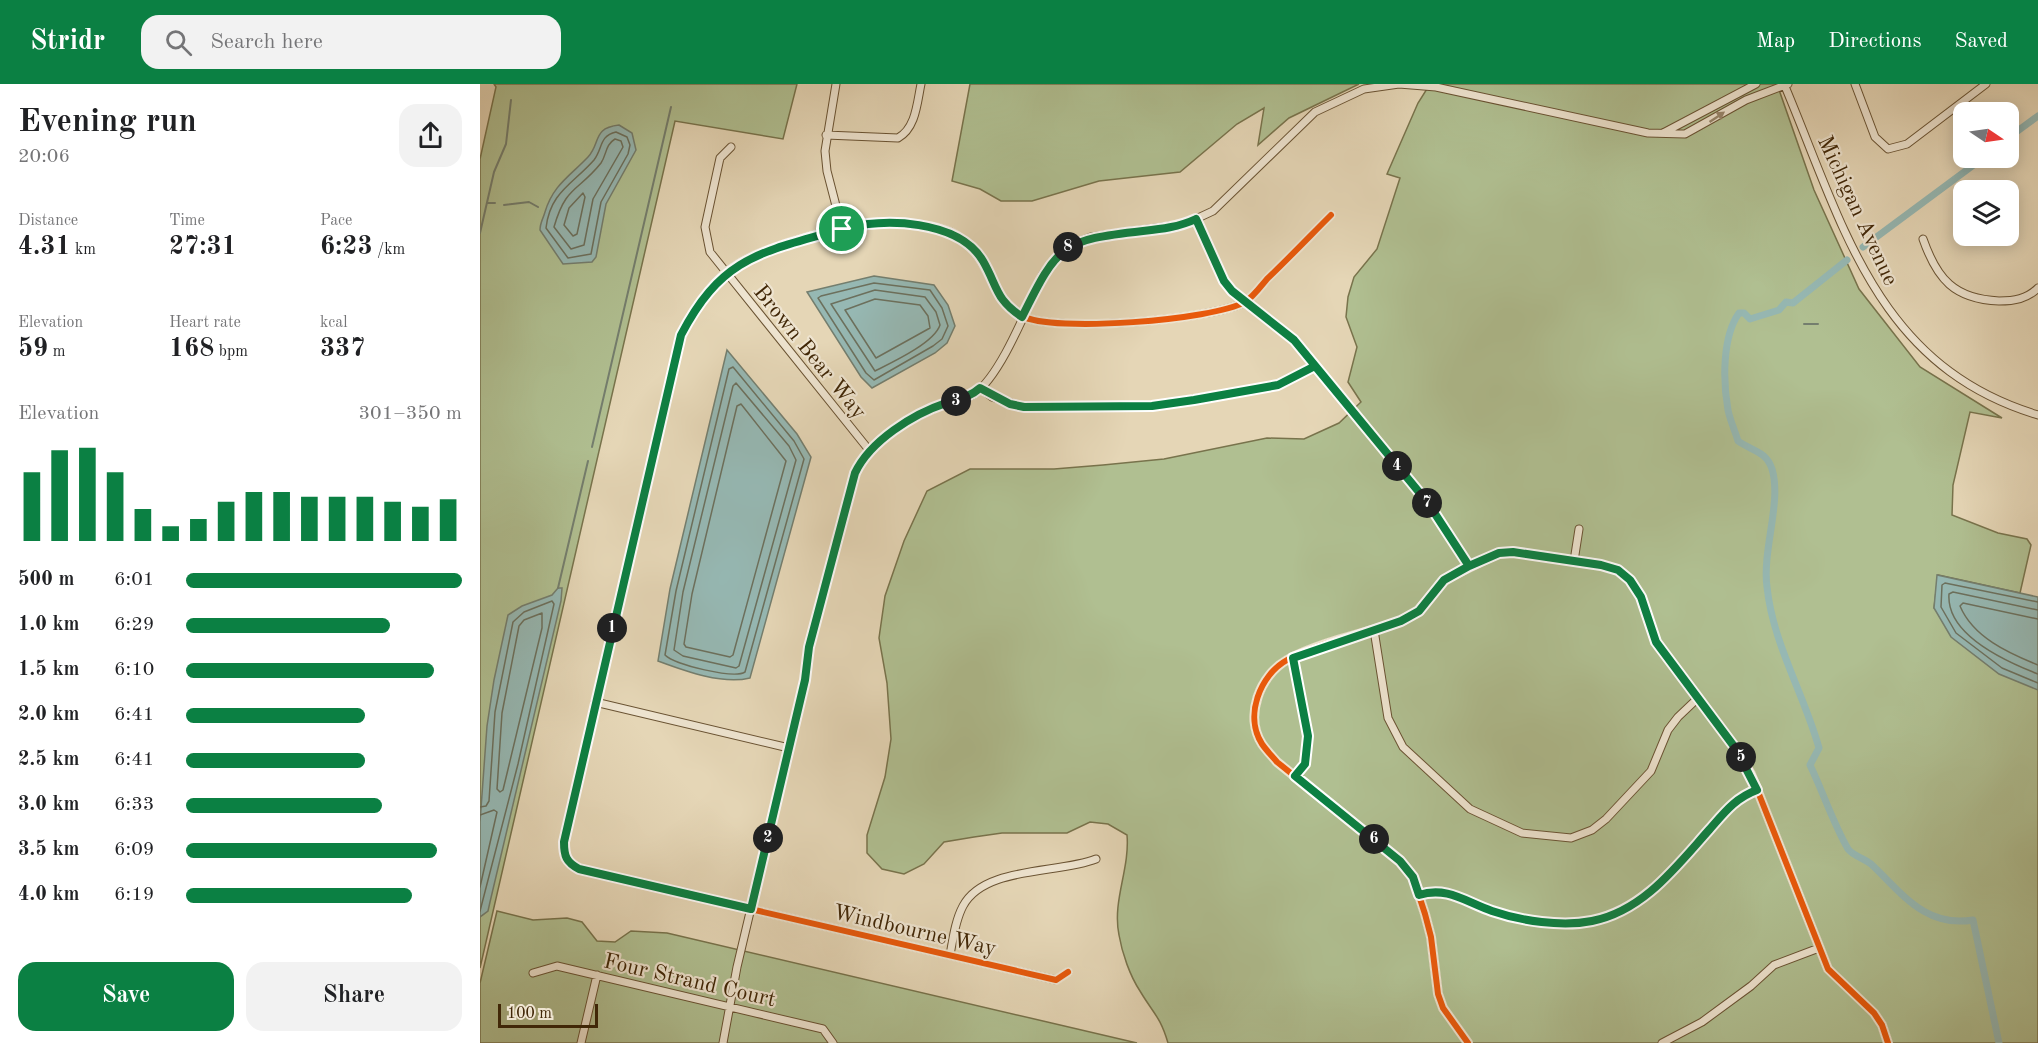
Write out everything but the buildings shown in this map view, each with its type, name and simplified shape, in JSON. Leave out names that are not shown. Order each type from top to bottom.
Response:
[{"type":"street","points":[[836,84],[826,135],[827,171],[842,229]]},
{"type":"street","points":[[826,135],[898,138],[906,134],[912,122],[921,84]]},
{"type":"street","points":[[723,1043],[729,1006],[789,748],[809,647],[855,473],[869,450],[892,431],[945,403],[975,393],[990,379],[1053,261],[1077,241],[1090,237],[1167,228],[1213,211],[1315,112],[1364,89],[1399,84],[1436,87],[1648,133],[1685,134],[1746,100],[1786,84]]},
{"type":"street","points":[[1663,133],[1756,84]]},
{"type":"street","name":"Michigan Avenue","points":[[1786,84],[1840,220],[1864,272],[1889,311],[1910,337],[1973,388],[2011,407],[2038,415]]},
{"type":"street","points":[[1855,84],[1875,137],[1882,146],[1888,149],[1906,144],[1986,84]]},
{"type":"street","name":"Brown Bear Way","points":[[731,147],[720,158],[705,227],[710,252],[869,450]]},
{"type":"street","points":[[789,748],[596,702],[681,335],[709,290],[726,274],[750,257],[842,229],[880,223],[939,228],[951,232],[972,247],[983,261],[1006,306],[1022,317],[1050,322],[1130,323],[1179,317],[1246,302],[1331,215]]},
{"type":"street","points":[[1196,219],[1224,281],[1246,302],[1294,340],[1428,503],[1469,566]]},
{"type":"street","points":[[1923,239],[1938,273],[1968,297],[2009,301],[2024,298],[2038,288]]},
{"type":"street","points":[[980,388],[1001,400],[1024,407],[1152,406],[1278,385],[1315,366]]},
{"type":"street","points":[[1574,561],[1579,530]]},
{"type":"street","points":[[1468,1043],[1443,1008],[1438,994],[1431,937],[1413,877],[1400,861],[1277,762],[1261,743],[1255,707],[1260,689],[1270,673],[1293,658],[1401,621],[1419,611],[1444,580],[1499,553],[1513,552],[1618,570],[1630,580],[1641,597],[1656,642],[1736,749],[1757,790],[1828,969],[1882,1024],[1888,1043]]},
{"type":"street","points":[[1374,630],[1388,718],[1403,747],[1470,809],[1522,833],[1571,838],[1592,830],[1606,819],[1651,771],[1668,730],[1698,698]]},
{"type":"street","points":[[1293,658],[1308,736],[1305,764],[1295,776]]},
{"type":"street","name":"Windbourne Way","points":[[596,702],[564,842],[565,858],[579,869],[1056,980],[1068,972]]},
{"type":"street","points":[[1419,895],[1442,891],[1494,912],[1553,922],[1592,921],[1641,900],[1665,880],[1732,804],[1757,790]]},
{"type":"street","points":[[950,955],[957,921],[964,905],[974,892],[990,882],[1058,867],[1081,865],[1096,859]]},
{"type":"street","points":[[1662,1043],[1702,1022],[1751,986],[1774,965],[1819,948]]},
{"type":"street","name":"Four Strand Court","points":[[533,973],[557,966],[597,975],[823,1029],[833,1043]]},
{"type":"street","points":[[582,1043],[597,975]]},
{"type":"green space","points":[[494,84],[797,84],[783,139],[675,121],[480,968],[480,159],[496,87]]},
{"type":"green space","points":[[970,84],[1359,84],[1289,118],[1258,145],[1264,108],[1237,124],[1180,172],[1099,181],[1032,201],[1001,201],[980,189],[952,181]]},
{"type":"green space","points":[[1430,84],[1777,84],[1814,190],[1859,289],[1920,367],[2002,418],[1970,412],[1953,485],[1952,515],[1998,533],[2027,539],[2031,545],[2020,593],[1938,575],[1934,608],[2038,690],[2038,1043],[1168,1043],[1159,1020],[1133,978],[1120,942],[1117,922],[1126,860],[1127,835],[1108,824],[1090,822],[1067,833],[1002,833],[944,842],[924,864],[904,874],[882,869],[867,853],[867,835],[885,777],[891,739],[887,683],[879,638],[885,596],[904,541],[927,491],[970,469],[1054,469],[1164,459],[1267,438],[1304,439],[1339,423],[1361,402],[1348,382],[1357,347],[1346,317],[1348,297],[1354,277],[1377,249],[1400,178],[1387,174],[1418,103]]},
{"type":"green space","points":[[497,911],[533,920],[567,918],[582,922],[597,941],[615,942],[631,931],[667,933],[1137,1043],[480,1043],[480,983]]},
{"type":"water","points":[[619,125],[632,133],[636,150],[606,204],[596,257],[592,262],[563,264],[540,230],[548,203],[557,188],[592,152],[601,133],[605,129]]},
{"type":"water","points":[[874,276],[934,285],[948,305],[955,326],[947,343],[935,353],[872,388],[861,377],[807,292]]},
{"type":"water","points":[[727,350],[797,434],[811,457],[750,678],[739,680],[704,676],[658,661],[670,589]]},
{"type":"water","points":[[1937,575],[2038,597],[2038,690],[1999,674],[1951,637],[1934,608]]},
{"type":"water","points":[[558,588],[562,588],[561,601],[488,911],[480,917],[480,822],[487,726],[508,615],[522,606],[552,595]]},
{"type":"waterway","points":[[480,233],[494,172],[506,144],[511,100]]},
{"type":"waterway","points":[[592,447],[671,107]]},
{"type":"waterway","points":[[2019,130],[2038,116]]},
{"type":"waterway","points":[[1863,247],[1970,168]]},
{"type":"waterway","points":[[504,205],[529,202],[538,207]]},
{"type":"waterway","points":[[487,203],[495,203]]},
{"type":"waterway","points":[[1847,260],[1793,303],[1786,302],[1779,310],[1750,319],[1744,313],[1739,313],[1729,334],[1725,360],[1728,410],[1738,441],[1766,458],[1772,469],[1775,496],[1767,558],[1767,587],[1770,608],[1782,649],[1819,748],[1810,765],[1850,851],[1871,864],[1904,897],[1928,913],[1941,919],[1973,920],[1999,1043]]},
{"type":"waterway","points":[[1804,324],[1818,324]]},
{"type":"waterway","points":[[558,588],[588,461]]},
{"type":"cycle path","points":[[1068,972],[1056,980],[578,869],[565,858],[564,842],[681,335],[709,289],[724,274],[744,260],[810,236],[866,223],[904,223],[931,226],[951,232],[974,250],[1001,298],[1022,316],[1039,321],[1065,324],[1098,324],[1169,319],[1228,308],[1245,302],[1331,215]]},
{"type":"cycle path","points":[[1468,1043],[1443,1008],[1438,994],[1431,937],[1413,877],[1400,861],[1277,762],[1262,744],[1257,733],[1255,709],[1262,686],[1277,667],[1287,660],[1328,643],[1402,621],[1418,611],[1444,580],[1499,553],[1513,552],[1601,565],[1618,570],[1630,580],[1641,597],[1656,642],[1736,749],[1751,774],[1828,969],[1874,1013],[1882,1025],[1888,1043]]},
{"type":"route","points":[[842,229],[750,257],[732,268],[709,290],[681,335],[564,842],[565,858],[579,869],[751,909],[805,680],[809,647],[855,473],[862,458],[875,443],[892,431],[945,403],[975,393],[980,388],[992,397],[1024,407],[1152,406],[1278,385],[1300,376],[1315,366],[1428,503],[1469,566],[1499,553],[1513,552],[1601,565],[1618,570],[1630,580],[1641,597],[1650,631],[1656,642],[1736,749],[1751,774],[1757,790],[1744,795],[1732,804],[1665,880],[1641,900],[1592,921],[1553,922],[1494,912],[1455,894],[1442,891],[1419,895],[1413,877],[1400,861],[1295,776],[1305,764],[1308,754],[1308,736],[1293,658],[1401,621],[1419,611],[1444,580],[1469,566],[1446,528],[1428,503],[1294,340],[1232,291],[1224,281],[1196,219],[1167,228],[1090,237],[1077,241],[1053,261],[1043,274],[1022,317],[1006,306],[983,261],[972,247],[951,232],[939,228],[880,223],[857,224],[842,229]]}]
